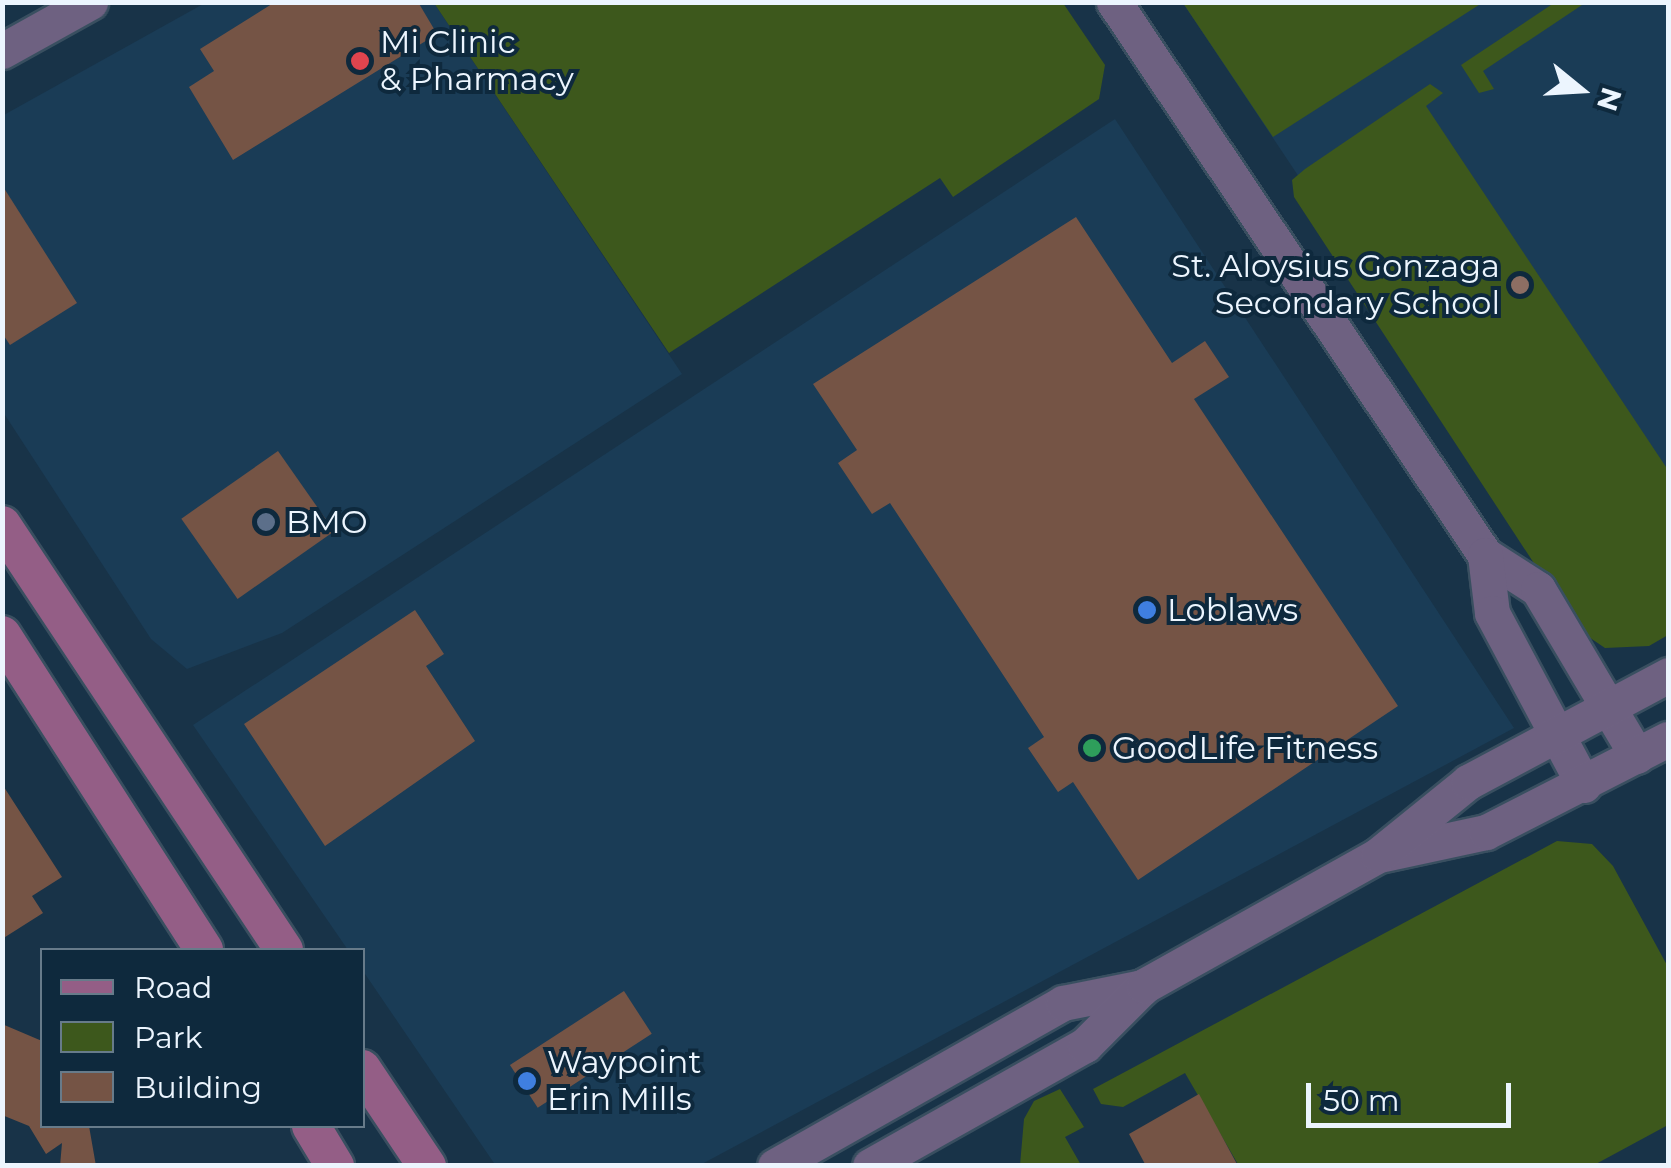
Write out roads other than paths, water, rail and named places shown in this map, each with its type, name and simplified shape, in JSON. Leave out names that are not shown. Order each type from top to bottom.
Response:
[{"type":"main road","points":[[2,525],[283,948]]},
{"type":"main road","points":[[2,635],[203,948]]},
{"type":"main road","points":[[365,1073],[427,1166]]},
{"type":"main road","points":[[311,1128],[335,1166]]},
{"type":"street","points":[[2,51],[90,2]]},
{"type":"street","points":[[1114,2],[1485,555],[1538,589],[1638,756]]},
{"type":"street","points":[[1485,555],[1492,614],[1584,785]]},
{"type":"street","points":[[870,1166],[1085,1045],[1144,986],[1378,855],[1468,782],[1668,675]]},
{"type":"street","points":[[1378,855],[1486,832],[1668,739]]},
{"type":"street","points":[[775,1166],[1063,1003],[1144,986]]},
{"type":"place","name":"Mi Clinic & Pharmacy","points":[[360,61]]},
{"type":"place","name":"St. Aloysius Gonzaga Secondary School","points":[[1520,285]]},
{"type":"place","name":"BMO","points":[[266,522]]},
{"type":"place","name":"Loblaws","points":[[1147,610]]},
{"type":"place","name":"GoodLife Fitness","points":[[1092,748]]},
{"type":"place","name":"Waypoint Erin Mills","points":[[527,1081]]}]
